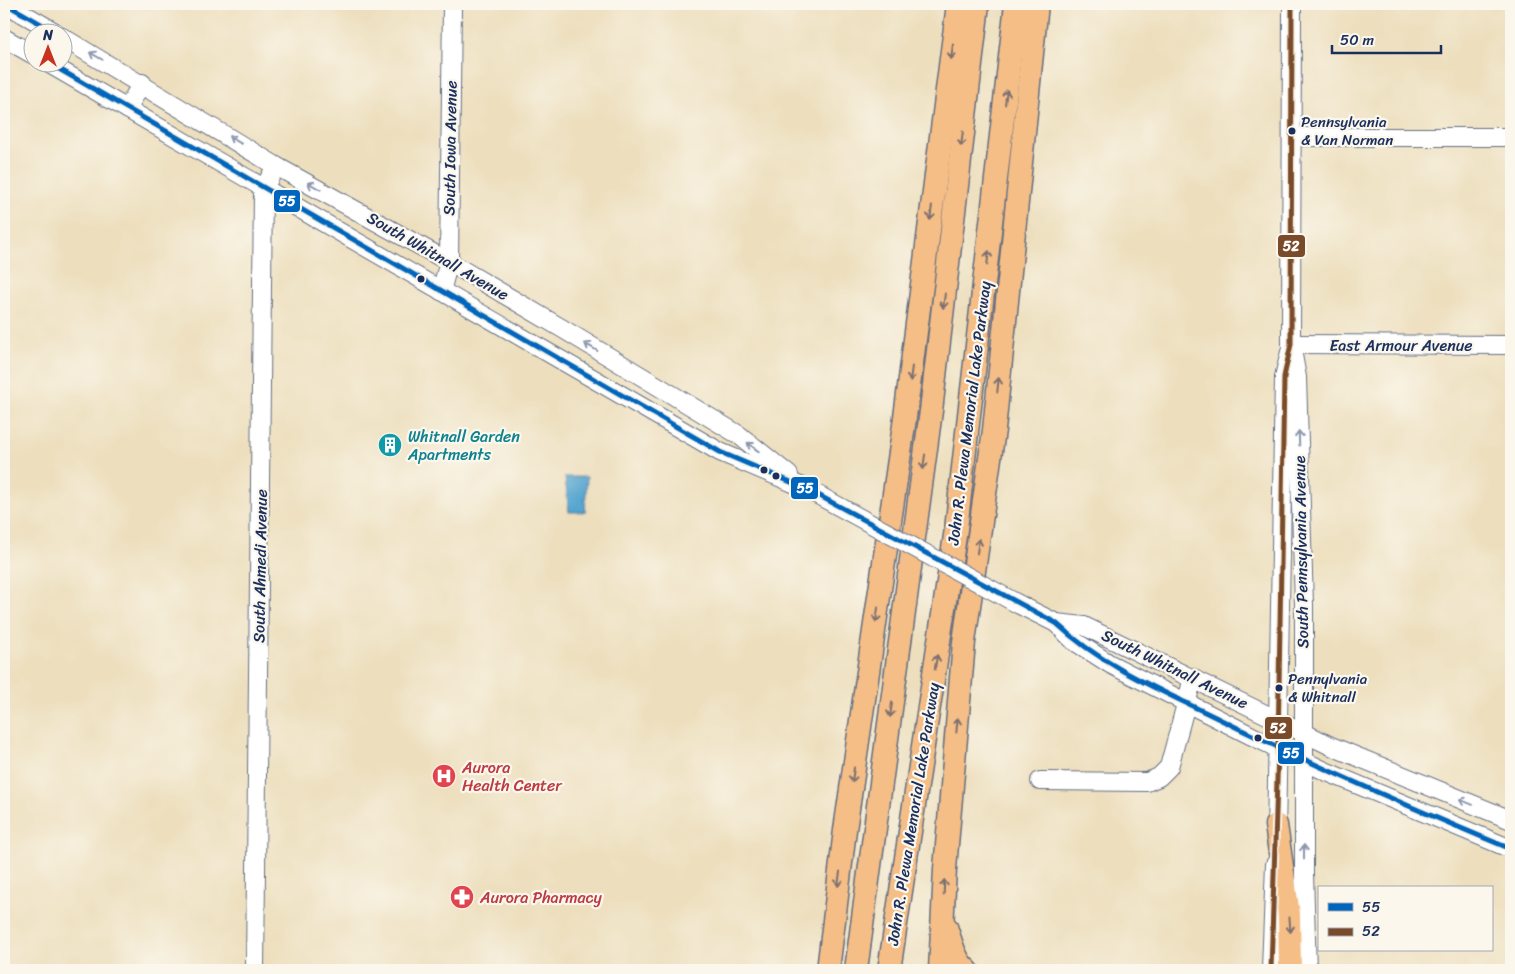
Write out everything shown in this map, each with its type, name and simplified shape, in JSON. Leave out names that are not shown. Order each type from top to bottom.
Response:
[{"type":"main road","points":[[828,970],[830,940],[904,424],[958,4]]},
{"type":"main road","name":"John R. Plewa Memorial Lake Parkway","points":[[856,970],[931,411],[978,4]]},
{"type":"main road","name":"John R. Plewa Memorial Lake Parkway","points":[[889,970],[956,529],[1016,4]]},
{"type":"main road","points":[[940,970],[964,642],[994,430],[1037,4]]},
{"type":"main road","points":[[1276,825],[1289,915],[1290,970]]},
{"type":"main road","points":[[943,915],[953,948],[962,966],[967,970]]},
{"type":"main road","points":[[819,970],[830,940]]},
{"type":"street","points":[[6,4],[38,22]]},
{"type":"street","name":"South Iowa Avenue","points":[[441,291],[449,262],[452,4]]},
{"type":"street","name":"South Pennsylvania Avenue","points":[[1292,4],[1291,344],[1297,377],[1304,605],[1307,970]]},
{"type":"street","points":[[4,38],[22,48]]},
{"type":"street","name":"South Whitnall Avenue","points":[[72,43],[142,83],[276,166],[449,262],[738,436],[805,488]]},
{"type":"street","name":"South Whitnall Avenue","points":[[63,72],[263,190],[720,452],[805,488],[1056,623],[1074,641],[1110,664],[1304,760],[1433,818],[1511,848]]},
{"type":"street","points":[[127,109],[142,83]]},
{"type":"street","points":[[1292,137],[1511,138]]},
{"type":"street","name":"South Ahmedi Avenue","points":[[255,970],[263,190],[276,166]]},
{"type":"street","name":"South Pennsylvania Avenue","points":[[1270,970],[1278,748],[1284,377],[1291,344]]},
{"type":"street","name":"East Armour Avenue","points":[[1291,344],[1511,345]]},
{"type":"street","name":"South Whitnall Avenue","points":[[1056,623],[1084,626],[1331,746],[1511,820]]},
{"type":"street","points":[[1040,781],[1147,782],[1159,777],[1169,767],[1193,678]]},
{"type":"water","points":[[565,477],[587,477],[585,512],[569,512]]},
{"type":"transit line","name":"55","points":[[6,4],[38,22]]},
{"type":"transit line","name":"52","points":[[1271,970],[1278,748],[1284,377],[1291,344],[1292,4]]},
{"type":"transit line","name":"55","points":[[64,72],[720,452],[805,488],[1056,623],[1091,651],[1168,695],[1321,767],[1511,849]]},
{"type":"place","name":"Pennsylvania & Van Norman","points":[[1292,131]]},
{"type":"place","name":"Whitnall Garden Apartments","points":[[390,445]]},
{"type":"place","name":"Pennylvania & Whitnall","points":[[1279,688]]},
{"type":"place","name":"Aurora Health Center","points":[[444,776]]},
{"type":"place","name":"Aurora Pharmacy","points":[[462,897]]}]
